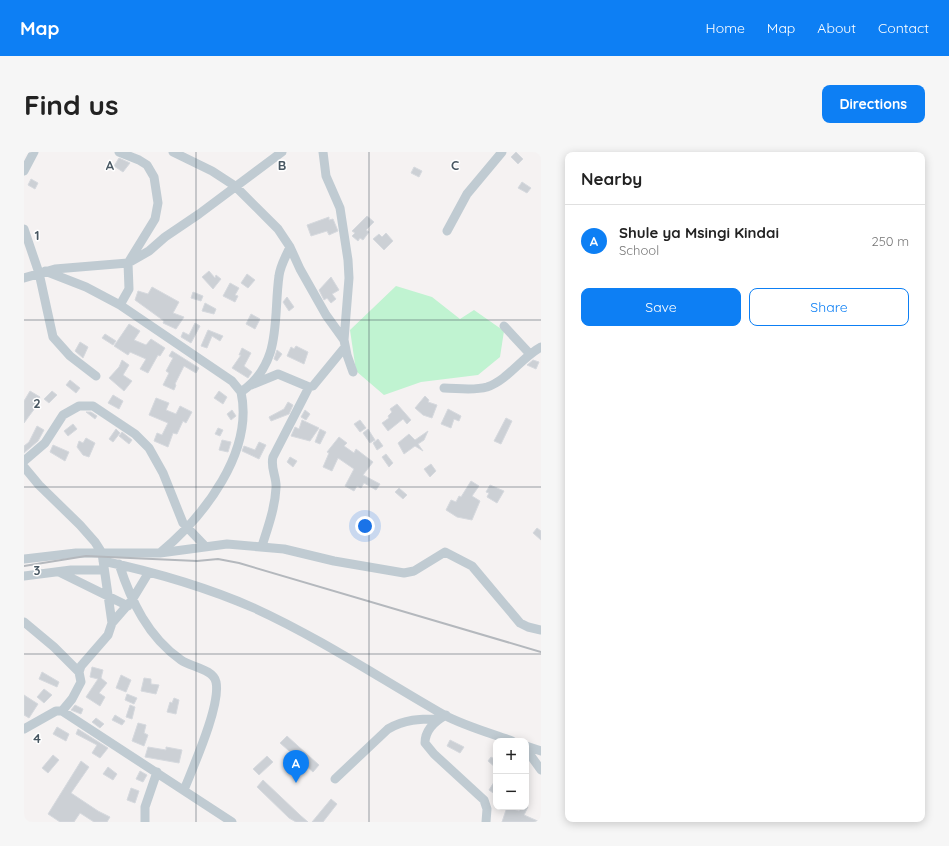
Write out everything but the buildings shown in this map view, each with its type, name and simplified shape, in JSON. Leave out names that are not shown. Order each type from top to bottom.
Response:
[{"type":"street","points":[[24,171],[34,152]]},
{"type":"street","points":[[118,152],[139,160],[147,166],[154,177],[158,202],[155,219],[128,263],[129,289],[120,305]]},
{"type":"street","points":[[134,152],[139,160]]},
{"type":"street","points":[[174,152],[212,171],[235,186],[278,229],[290,247],[315,296],[344,343],[353,372]]},
{"type":"street","points":[[24,278],[42,272],[67,268],[128,263],[149,251],[165,237],[199,214],[282,152]]},
{"type":"street","points":[[262,546],[275,500],[276,480],[272,466],[273,457],[309,387],[316,384],[344,343],[349,278],[348,260],[340,208],[326,176],[323,152]]},
{"type":"street","points":[[447,231],[467,194],[502,152]]},
{"type":"street","points":[[24,229],[42,272],[53,336],[70,356],[96,376]]},
{"type":"street","points":[[250,386],[263,368],[272,349],[277,321],[279,275],[290,247]]},
{"type":"street","points":[[42,272],[86,287],[120,305],[232,381],[241,392],[245,407],[234,458],[207,504],[187,527],[160,553],[151,559]]},
{"type":"street","points":[[504,326],[530,353]]},
{"type":"street","points":[[444,388],[468,389],[486,387],[509,373],[530,353],[541,346]]},
{"type":"street","points":[[241,392],[250,386],[278,374],[309,387]]},
{"type":"street","points":[[24,461],[45,443],[63,415],[79,406],[92,406],[135,434],[149,448],[163,473],[181,518],[187,527],[205,546]]},
{"type":"street","points":[[24,467],[39,485],[80,525],[95,542],[103,561],[107,597],[112,623]]},
{"type":"street","points":[[24,576],[58,571],[103,561],[227,544],[262,546],[404,573],[414,571],[445,552],[449,552],[472,566],[520,623],[528,627],[541,630]]},
{"type":"street","points":[[24,559],[50,555],[103,561],[149,572],[220,595],[254,608],[372,671],[442,717],[503,738]]},
{"type":"street","points":[[119,564],[130,603],[162,643],[181,660],[211,674],[216,680],[215,699],[210,717],[184,790]]},
{"type":"street","points":[[58,571],[107,597],[130,603]]},
{"type":"street","points":[[79,672],[86,659],[108,635],[112,623],[130,603],[149,572]]},
{"type":"street","points":[[24,622],[54,647],[79,672],[81,682],[72,699],[62,711]]},
{"type":"street","points":[[24,729],[56,711],[62,711],[232,822]]},
{"type":"street","points":[[335,779],[388,729],[396,725],[418,719],[442,717]]},
{"type":"street","points":[[442,717],[430,728],[425,740],[426,746],[484,800],[487,809],[486,822]]},
{"type":"street","points":[[529,748],[541,751]]},
{"type":"street","points":[[529,752],[541,770]]},
{"type":"street","points":[[145,822],[145,807],[157,772]]},
{"type":"green space","points":[[396,286],[432,297],[460,319],[474,310],[504,331],[500,357],[478,375],[421,382],[384,395],[356,371],[350,330]]},
{"type":"railway","points":[[24,566],[86,556],[197,561],[218,559],[239,563],[541,652]]},
{"type":"place","name":"Shule ya Msingi Kindai","points":[[296,783]]}]
